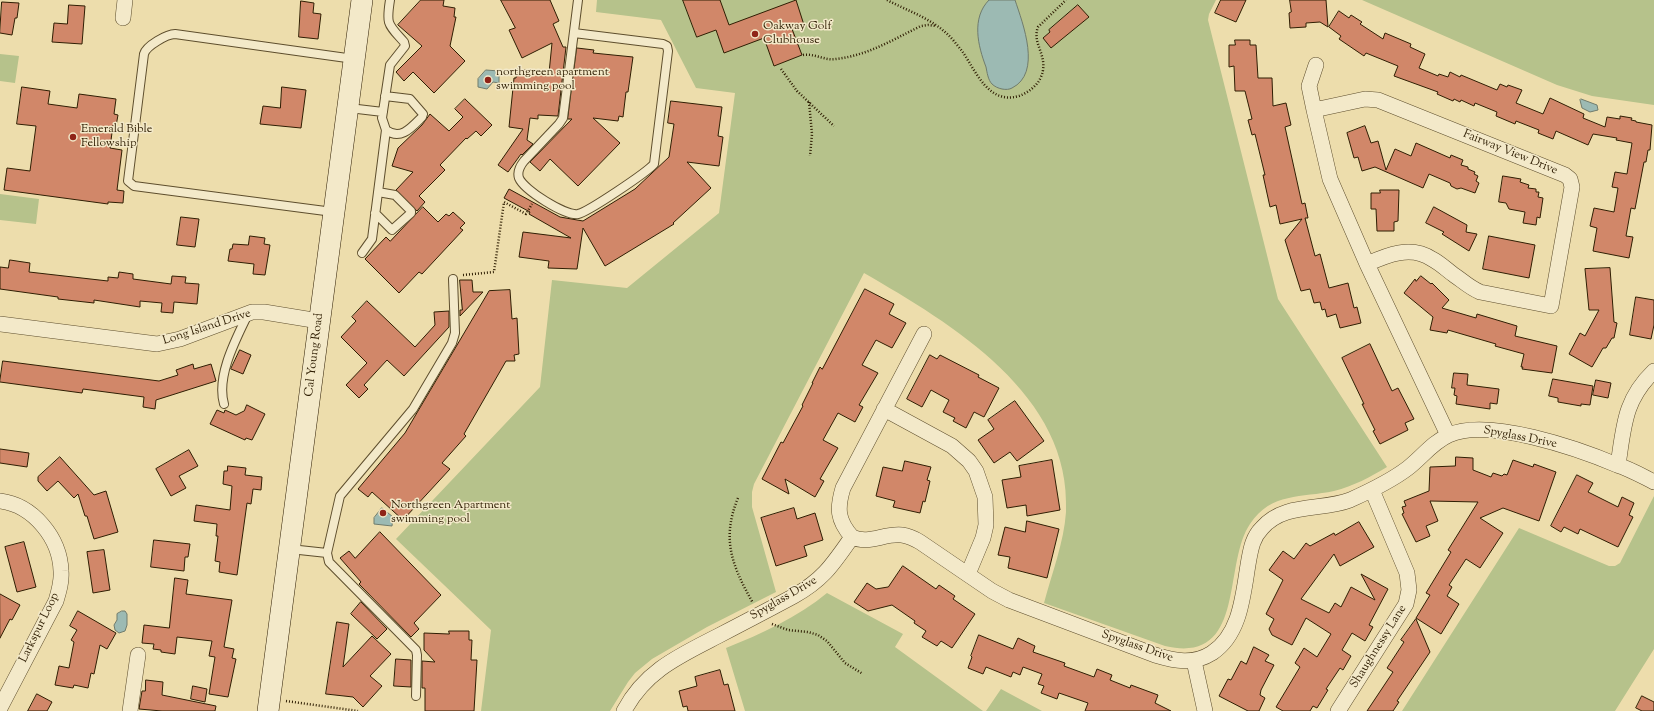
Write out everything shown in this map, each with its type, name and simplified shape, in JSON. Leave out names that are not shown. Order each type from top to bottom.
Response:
[{"type":"main road","name":"Cal Young Road","points":[[269,705],[362,0]]},
{"type":"street","points":[[123,18],[125,0]]},
{"type":"street","points":[[1316,65],[1309,86],[1330,179],[1367,264],[1448,435]]},
{"type":"street","name":"Fairway View Drive","points":[[1314,110],[1365,99],[1378,100],[1565,174],[1576,182],[1551,306],[1480,292],[1472,288],[1432,258],[1420,254],[1408,252],[1392,253],[1367,264]]},
{"type":"street","name":"Long Island Drive","points":[[0,324],[157,344],[180,338],[248,313],[264,312],[319,321]]},
{"type":"street","points":[[852,537],[842,524],[840,517],[839,507],[843,488],[924,334]]},
{"type":"street","points":[[1618,465],[1624,426],[1632,399],[1638,388],[1654,371]]},
{"type":"street","points":[[884,409],[952,446],[969,461],[976,471],[985,498],[986,525],[983,538],[968,574]]},
{"type":"street","name":"Spyglass Drive","points":[[624,711],[645,681],[661,668],[676,658],[802,592],[821,578],[829,570],[852,537],[864,540],[895,535],[908,536],[920,542],[992,591],[1018,604],[1155,655],[1176,661],[1194,661],[1210,654],[1218,648],[1234,629],[1252,546],[1262,528],[1268,522],[1287,512],[1338,504],[1372,490],[1401,473],[1431,447],[1448,435],[1474,429],[1502,432],[1575,449],[1618,465],[1654,482]]},
{"type":"street","name":"Shaughnessy Lane","points":[[1338,711],[1406,604],[1408,597],[1409,586],[1407,573],[1372,490]]},
{"type":"street","name":"Larkspur Loop","points":[[0,501],[20,507],[44,527],[57,549],[61,572],[60,587],[56,601],[0,708]]},
{"type":"street","points":[[130,711],[138,655]]},
{"type":"street","points":[[1194,661],[1205,711]]},
{"type":"lane","points":[[362,253],[371,241],[386,130],[382,120],[390,64],[406,46],[388,23],[387,17],[390,0]]},
{"type":"lane","points":[[574,33],[663,44],[667,46],[668,51],[655,161],[653,165],[596,205],[579,214],[566,212],[538,195],[524,186],[519,177],[519,171],[524,161],[563,118],[578,0]]},
{"type":"lane","points":[[334,212],[131,185],[128,181],[144,54],[146,48],[172,34],[354,59]]},
{"type":"lane","points":[[385,96],[409,99],[422,114],[422,117],[405,133],[394,133],[386,130]]},
{"type":"lane","points":[[348,108],[383,112]]},
{"type":"lane","points":[[375,213],[393,230],[411,212],[395,195],[378,192]]},
{"type":"lane","points":[[416,696],[418,655],[416,650],[329,562],[327,553],[340,496],[413,409],[452,343],[455,333],[456,277]]},
{"type":"lane","points":[[224,404],[222,385],[226,366],[248,313]]},
{"type":"lane","points":[[289,548],[327,553]]},
{"type":"path","points":[[887,0],[938,26],[962,51],[985,87],[1000,96],[1010,98],[1031,90],[1039,82],[1044,66],[1037,38],[1037,30],[1038,27],[1066,0]]},
{"type":"path","points":[[803,55],[813,55],[834,60],[851,58],[877,48],[921,26],[938,26]]},
{"type":"path","points":[[781,69],[790,84],[834,126]]},
{"type":"path","points":[[809,102],[812,134],[810,156]]},
{"type":"path","points":[[456,277],[494,272],[504,202],[526,214],[538,195]]},
{"type":"path","points":[[738,498],[730,520],[730,550],[744,586],[760,614],[767,622],[788,630],[808,632],[818,635],[827,641],[845,663],[863,674]]},
{"type":"path","points":[[269,705],[358,711]]},
{"type":"green space","points":[[597,0],[1216,0],[1209,14],[1208,20],[1278,299],[1387,467],[1348,487],[1334,491],[1277,501],[1267,506],[1258,514],[1250,524],[1242,542],[1236,563],[1228,608],[1221,627],[1209,641],[1191,648],[1165,646],[1044,603],[1060,546],[1066,512],[1063,470],[1049,432],[1028,398],[1000,368],[968,340],[934,315],[864,273],[754,484],[752,492],[752,507],[776,592],[707,627],[652,659],[635,673],[610,711],[481,711],[491,630],[396,539],[540,387],[552,280],[627,288],[719,213],[735,93],[696,88],[661,20],[596,12]]},
{"type":"green space","points":[[1362,0],[1654,0],[1654,105],[1592,96],[1557,85]]},
{"type":"green space","points":[[0,54],[19,56],[15,83],[0,81]]},
{"type":"green space","points":[[0,194],[39,199],[36,224],[0,220]]},
{"type":"green space","points":[[1654,496],[1654,649],[1615,711],[1402,711],[1519,528],[1609,566],[1615,566],[1620,563]]},
{"type":"green space","points":[[827,593],[903,634],[895,647],[983,711],[745,711],[726,648],[792,617],[816,602]]},
{"type":"green space","points":[[1001,689],[1042,711],[986,711]]},
{"type":"water","points":[[989,0],[1015,0],[1025,34],[1028,47],[1026,71],[1021,81],[1010,89],[999,88],[994,86],[991,82],[981,50],[978,24],[983,7]]},
{"type":"water","name":"northgreen apartment swimming pool","points":[[486,70],[499,71],[499,83],[493,82],[487,89],[478,87],[478,79]]},
{"type":"water","points":[[1581,99],[1597,105],[1598,110],[1590,112],[1582,108]]},
{"type":"water","name":"Northgreen Apartment swimming pool","points":[[382,508],[393,517],[392,526],[374,524],[374,518]]},
{"type":"water","points":[[125,611],[127,614],[127,625],[125,631],[119,633],[115,630],[114,625],[117,620],[117,614]]},
{"type":"building","points":[[421,0],[444,0],[443,6],[455,8],[454,17],[456,17],[450,46],[465,61],[434,93],[413,72],[404,81],[396,72],[422,46],[398,25]]},
{"type":"building","points":[[501,0],[550,0],[559,21],[553,24],[563,47],[566,47],[558,116],[538,115],[538,119],[530,118],[527,140],[533,144],[522,155],[521,154],[508,172],[498,165],[523,129],[509,127],[514,78],[516,78],[517,69],[549,73],[552,43],[522,58],[509,30],[515,28]]},
{"type":"building","name":"Oakway Golf Clubhouse","points":[[683,0],[720,0],[729,25],[796,0],[804,25],[792,29],[802,55],[774,66],[764,38],[724,53],[716,30],[697,37]]},
{"type":"building","points":[[1221,0],[1246,0],[1236,22],[1215,13]]},
{"type":"building","points":[[1290,0],[1326,0],[1328,27],[1320,22],[1306,23],[1306,27],[1290,28]]},
{"type":"building","points":[[301,1],[314,3],[313,13],[321,14],[318,39],[299,37]]},
{"type":"building","points":[[2,2],[19,3],[17,18],[15,18],[12,35],[0,33]]},
{"type":"building","points":[[69,5],[85,6],[82,44],[52,42],[54,23],[67,24]]},
{"type":"building","points":[[1078,5],[1089,17],[1051,48],[1043,38],[1050,32],[1049,30]]},
{"type":"building","points":[[1339,11],[1349,18],[1351,15],[1362,22],[1360,24],[1383,39],[1385,33],[1411,44],[1410,47],[1425,54],[1419,68],[1438,76],[1439,74],[1448,77],[1450,72],[1497,90],[1500,84],[1522,90],[1516,103],[1543,114],[1550,98],[1584,114],[1583,118],[1605,127],[1607,117],[1620,119],[1620,116],[1632,118],[1631,120],[1636,122],[1652,125],[1650,150],[1648,150],[1646,162],[1644,162],[1635,209],[1631,208],[1626,236],[1633,237],[1629,258],[1593,251],[1597,228],[1590,226],[1594,208],[1614,212],[1618,188],[1612,187],[1615,172],[1627,174],[1632,143],[1616,140],[1617,138],[1593,134],[1588,145],[1556,131],[1553,139],[1538,133],[1539,130],[1516,121],[1515,124],[1496,116],[1497,112],[1475,103],[1474,106],[1461,100],[1460,102],[1454,99],[1453,101],[1437,94],[1438,92],[1394,76],[1398,66],[1366,53],[1364,56],[1339,39],[1341,36],[1329,27]]},
{"type":"building","points":[[1235,40],[1250,40],[1250,45],[1256,45],[1258,78],[1272,78],[1273,106],[1286,103],[1291,125],[1285,127],[1302,204],[1305,203],[1308,218],[1305,218],[1315,256],[1320,254],[1329,288],[1348,283],[1354,308],[1357,307],[1361,323],[1340,328],[1336,314],[1327,317],[1325,309],[1322,310],[1320,302],[1314,303],[1310,289],[1301,291],[1285,240],[1302,219],[1280,224],[1276,205],[1270,207],[1263,175],[1265,175],[1255,134],[1252,135],[1248,120],[1252,119],[1245,91],[1235,91],[1234,66],[1229,67],[1229,45],[1235,45]]},
{"type":"building","points":[[577,48],[594,50],[593,53],[633,57],[623,117],[619,116],[618,121],[593,118],[620,143],[578,186],[550,159],[540,171],[530,162],[572,119],[568,119]]},
{"type":"building","name":"Emerald Bible Fellowship","points":[[22,87],[50,91],[48,104],[77,108],[79,94],[116,99],[114,114],[118,115],[116,126],[113,125],[110,148],[122,150],[117,190],[124,191],[123,203],[108,202],[108,204],[4,190],[7,168],[30,171],[36,126],[17,124]]},
{"type":"building","points":[[282,87],[306,90],[301,128],[260,124],[263,106],[280,108]]},
{"type":"building","points":[[465,99],[492,125],[481,136],[476,131],[467,139],[466,138],[440,165],[445,170],[419,196],[425,202],[417,211],[396,190],[413,172],[392,166],[398,148],[422,125],[430,114],[449,131],[463,117],[455,109]]},
{"type":"building","points":[[671,101],[722,107],[718,136],[723,137],[719,166],[687,162],[711,188],[673,223],[674,224],[605,266],[583,228],[577,269],[548,268],[549,261],[519,257],[523,232],[571,238],[529,214],[530,212],[504,198],[509,189],[560,217],[583,221],[635,189],[669,157],[674,124],[668,123]]},
{"type":"building","points":[[1365,126],[1371,143],[1378,141],[1386,170],[1395,149],[1411,156],[1416,143],[1450,158],[1451,155],[1463,160],[1461,165],[1468,167],[1468,169],[1475,172],[1474,174],[1478,176],[1476,181],[1479,183],[1475,193],[1461,188],[1457,189],[1451,186],[1450,183],[1429,174],[1423,188],[1375,167],[1362,171],[1358,157],[1354,158],[1347,133]]},
{"type":"building","points":[[1503,176],[1521,179],[1520,182],[1529,185],[1528,188],[1536,189],[1536,192],[1539,192],[1538,197],[1543,198],[1540,218],[1537,217],[1536,225],[1523,223],[1525,212],[1509,209],[1506,203],[1499,202]]},
{"type":"building","points":[[1380,190],[1399,190],[1398,221],[1394,222],[1394,231],[1377,231],[1376,209],[1371,209],[1371,193],[1380,193]]},
{"type":"building","points":[[423,207],[438,222],[446,214],[449,216],[453,212],[465,223],[460,228],[463,230],[422,274],[419,272],[399,293],[365,259],[386,237],[390,241]]},
{"type":"building","points":[[1434,207],[1467,225],[1466,232],[1477,234],[1469,251],[1442,234],[1444,232],[1426,223]]},
{"type":"building","points":[[181,217],[199,219],[195,247],[177,245]]},
{"type":"building","points":[[250,236],[265,238],[264,244],[270,245],[265,275],[253,274],[254,264],[228,261],[230,249],[232,249],[233,244],[248,245]]},
{"type":"building","points":[[1489,236],[1535,245],[1529,278],[1483,269]]},
{"type":"building","points":[[10,260],[30,263],[29,272],[108,281],[108,277],[118,278],[119,272],[133,274],[133,279],[171,284],[172,276],[186,277],[185,283],[199,284],[197,304],[174,302],[173,313],[161,312],[162,303],[140,301],[140,307],[94,300],[94,303],[58,299],[58,297],[0,289],[0,267],[8,268]]},
{"type":"building","points":[[1610,268],[1614,322],[1617,323],[1614,338],[1612,338],[1606,348],[1603,348],[1592,367],[1569,354],[1580,333],[1585,336],[1599,310],[1589,310],[1585,269]]},
{"type":"building","points":[[1421,276],[1431,284],[1432,283],[1449,300],[1442,308],[1476,318],[1477,314],[1517,326],[1515,336],[1557,346],[1552,373],[1522,369],[1523,367],[1521,367],[1524,354],[1495,346],[1496,344],[1448,330],[1447,333],[1430,330],[1433,317],[1404,293],[1415,279],[1416,281]]},
{"type":"building","points":[[460,280],[472,280],[473,292],[483,292],[460,316],[460,310],[462,310]]},
{"type":"building","points":[[865,289],[894,304],[889,314],[906,323],[892,348],[876,340],[862,365],[878,373],[859,405],[863,407],[855,422],[838,413],[823,440],[838,448],[820,479],[824,481],[815,497],[785,479],[789,494],[762,479],[781,442],[783,443],[803,406],[802,405],[820,367],[822,369]]},
{"type":"building","points":[[510,290],[512,319],[517,318],[519,354],[514,355],[515,361],[506,361],[464,434],[466,436],[442,463],[450,469],[403,520],[372,492],[368,497],[358,489],[405,433],[489,291]]},
{"type":"building","points":[[1636,297],[1654,300],[1654,325],[1651,339],[1630,335]]},
{"type":"building","points":[[367,301],[415,347],[435,325],[434,312],[449,311],[449,327],[404,376],[387,360],[364,385],[368,389],[359,398],[346,385],[367,363],[341,337],[356,321],[352,317]]},
{"type":"building","points":[[1370,344],[1392,391],[1398,388],[1414,419],[1405,423],[1408,430],[1380,444],[1362,404],[1364,404],[1342,358]]},
{"type":"building","points":[[240,350],[251,355],[243,374],[231,369]]},
{"type":"building","points":[[930,355],[937,359],[940,355],[979,375],[978,377],[999,388],[984,417],[974,412],[966,428],[953,421],[955,418],[943,412],[949,400],[931,390],[922,407],[907,399]]},
{"type":"building","points":[[3,361],[159,381],[178,375],[176,370],[193,364],[194,369],[211,364],[216,381],[156,400],[155,409],[143,407],[144,397],[83,389],[82,393],[0,382]]},
{"type":"building","points":[[1454,373],[1468,374],[1467,385],[1499,389],[1497,404],[1490,403],[1490,409],[1456,404],[1457,396],[1454,395],[1455,388],[1452,388]]},
{"type":"building","points":[[1553,379],[1593,386],[1590,405],[1581,404],[1581,406],[1558,402],[1558,398],[1549,396]]},
{"type":"building","points":[[1596,380],[1611,383],[1608,398],[1593,395]]},
{"type":"building","points":[[1015,401],[1044,441],[1017,461],[1010,452],[994,463],[978,440],[994,429],[988,420]]},
{"type":"building","points":[[247,405],[265,414],[252,440],[246,438],[245,440],[210,424],[217,410],[224,413],[225,410],[236,415],[244,411]]},
{"type":"building","points":[[0,449],[29,453],[27,467],[0,463]]},
{"type":"building","points":[[189,450],[198,466],[179,476],[186,488],[171,496],[156,469]]},
{"type":"building","points":[[60,457],[94,495],[106,491],[118,532],[94,539],[78,494],[74,498],[58,481],[47,491],[38,481],[38,477]]},
{"type":"building","points":[[1456,457],[1473,458],[1473,470],[1491,477],[1493,473],[1502,476],[1504,474],[1507,475],[1513,460],[1533,467],[1534,464],[1556,472],[1539,521],[1503,508],[1480,518],[1503,533],[1480,568],[1466,559],[1449,585],[1452,587],[1447,596],[1459,604],[1441,634],[1416,618],[1430,595],[1426,593],[1451,552],[1448,550],[1478,502],[1430,501],[1438,521],[1426,526],[1430,536],[1416,542],[1402,514],[1404,513],[1402,507],[1406,506],[1404,501],[1429,491],[1430,467],[1455,466]]},
{"type":"building","points":[[1052,460],[1060,510],[1027,516],[1026,505],[1007,508],[1002,480],[1021,477],[1019,466]]},
{"type":"building","points":[[905,461],[931,467],[927,480],[930,481],[925,502],[923,501],[920,513],[893,507],[895,501],[876,496],[883,467],[902,471]]},
{"type":"building","points":[[228,466],[246,468],[245,475],[262,477],[261,490],[253,489],[251,504],[247,503],[237,575],[219,572],[220,562],[215,561],[218,536],[216,536],[217,524],[194,521],[196,505],[230,510],[232,486],[223,484],[224,471],[227,471]]},
{"type":"building","points":[[1577,475],[1593,483],[1588,492],[1618,507],[1622,497],[1634,503],[1629,515],[1633,517],[1618,547],[1580,529],[1578,534],[1564,527],[1561,532],[1551,526]]},
{"type":"building","points":[[794,508],[797,519],[815,513],[823,540],[804,546],[807,556],[776,566],[761,518]]},
{"type":"building","points":[[1027,521],[1059,529],[1047,578],[1008,568],[1010,557],[998,555],[1005,527],[1025,532]]},
{"type":"building","points":[[1359,522],[1374,547],[1340,566],[1334,554],[1301,599],[1329,613],[1335,603],[1341,607],[1351,587],[1375,600],[1361,574],[1388,589],[1369,625],[1373,627],[1365,641],[1352,633],[1342,650],[1351,656],[1343,670],[1340,668],[1326,689],[1328,690],[1317,708],[1313,706],[1310,711],[1283,711],[1276,707],[1300,667],[1295,663],[1304,648],[1317,657],[1331,634],[1306,618],[1292,645],[1272,635],[1269,629],[1274,619],[1266,614],[1283,580],[1269,570],[1283,551],[1294,559],[1306,543],[1310,546]]},
{"type":"building","points":[[380,532],[441,595],[414,623],[419,629],[411,637],[359,584],[361,582],[340,558],[349,551],[355,558]]},
{"type":"building","points":[[154,540],[190,544],[188,557],[185,557],[184,571],[151,567]]},
{"type":"building","points":[[24,542],[36,587],[17,592],[5,547]]},
{"type":"building","points":[[104,550],[110,590],[93,593],[87,552]]},
{"type":"building","points":[[903,566],[936,589],[939,585],[955,596],[953,599],[975,614],[952,648],[941,641],[937,646],[922,637],[926,631],[914,623],[915,621],[892,605],[868,611],[854,602],[867,583],[876,589],[888,587]]},
{"type":"building","points":[[175,578],[188,580],[186,594],[232,600],[224,647],[234,649],[232,658],[236,659],[228,697],[209,694],[215,657],[209,656],[212,641],[177,637],[175,654],[153,649],[154,644],[142,643],[144,625],[169,628]]},
{"type":"building","points":[[0,594],[20,605],[12,620],[10,619],[0,638]]},
{"type":"building","points":[[361,602],[387,629],[377,639],[351,614]]},
{"type":"building","points":[[78,611],[116,633],[107,649],[100,645],[94,674],[91,673],[88,688],[74,685],[73,688],[55,685],[59,666],[69,668],[74,642],[71,640],[77,630],[70,626]]},
{"type":"building","points":[[1416,619],[1430,652],[1397,701],[1399,702],[1393,711],[1367,711],[1393,672],[1387,668],[1404,642],[1401,640]]},
{"type":"building","points":[[337,622],[349,624],[343,667],[372,636],[391,654],[370,676],[382,686],[363,707],[353,697],[326,694]]},
{"type":"building","points":[[449,631],[469,631],[469,640],[472,640],[471,660],[477,660],[474,711],[425,711],[425,688],[422,688],[422,661],[435,662],[424,650],[424,633],[449,634]]},
{"type":"building","points":[[979,635],[1013,649],[1018,638],[1035,646],[1033,652],[1065,663],[1064,666],[1094,677],[1097,669],[1112,675],[1110,680],[1130,688],[1131,685],[1158,695],[1155,703],[1171,711],[1085,711],[1088,703],[1059,693],[1057,699],[1041,693],[1044,686],[1038,684],[1042,674],[1023,667],[1020,675],[1013,672],[1011,677],[986,667],[983,674],[968,668]]},
{"type":"building","points":[[1254,647],[1269,655],[1265,661],[1274,665],[1261,690],[1260,695],[1265,698],[1259,711],[1248,711],[1219,696],[1228,679],[1231,680],[1241,661],[1246,664]]},
{"type":"building","points":[[396,659],[411,660],[411,687],[394,686]]},
{"type":"building","points":[[720,670],[724,685],[728,684],[735,711],[688,711],[687,706],[683,707],[679,691],[697,686],[695,677]]},
{"type":"building","points":[[146,680],[163,682],[162,695],[216,706],[215,711],[162,711],[139,709],[142,691],[145,691]]},
{"type":"building","points":[[193,686],[207,689],[205,702],[191,699]]},
{"type":"building","points":[[37,694],[52,702],[47,711],[28,711]]},
{"type":"building","points":[[1642,696],[1654,702],[1654,711],[1642,711],[1636,708]]},
{"type":"place","name":"Oakway Golf Clubhouse","points":[[755,34]]},
{"type":"place","name":"northgreen apartment swimming pool","points":[[488,80]]},
{"type":"place","name":"Emerald Bible Fellowship","points":[[73,137]]},
{"type":"place","name":"Northgreen Apartment swimming pool","points":[[383,513]]}]
